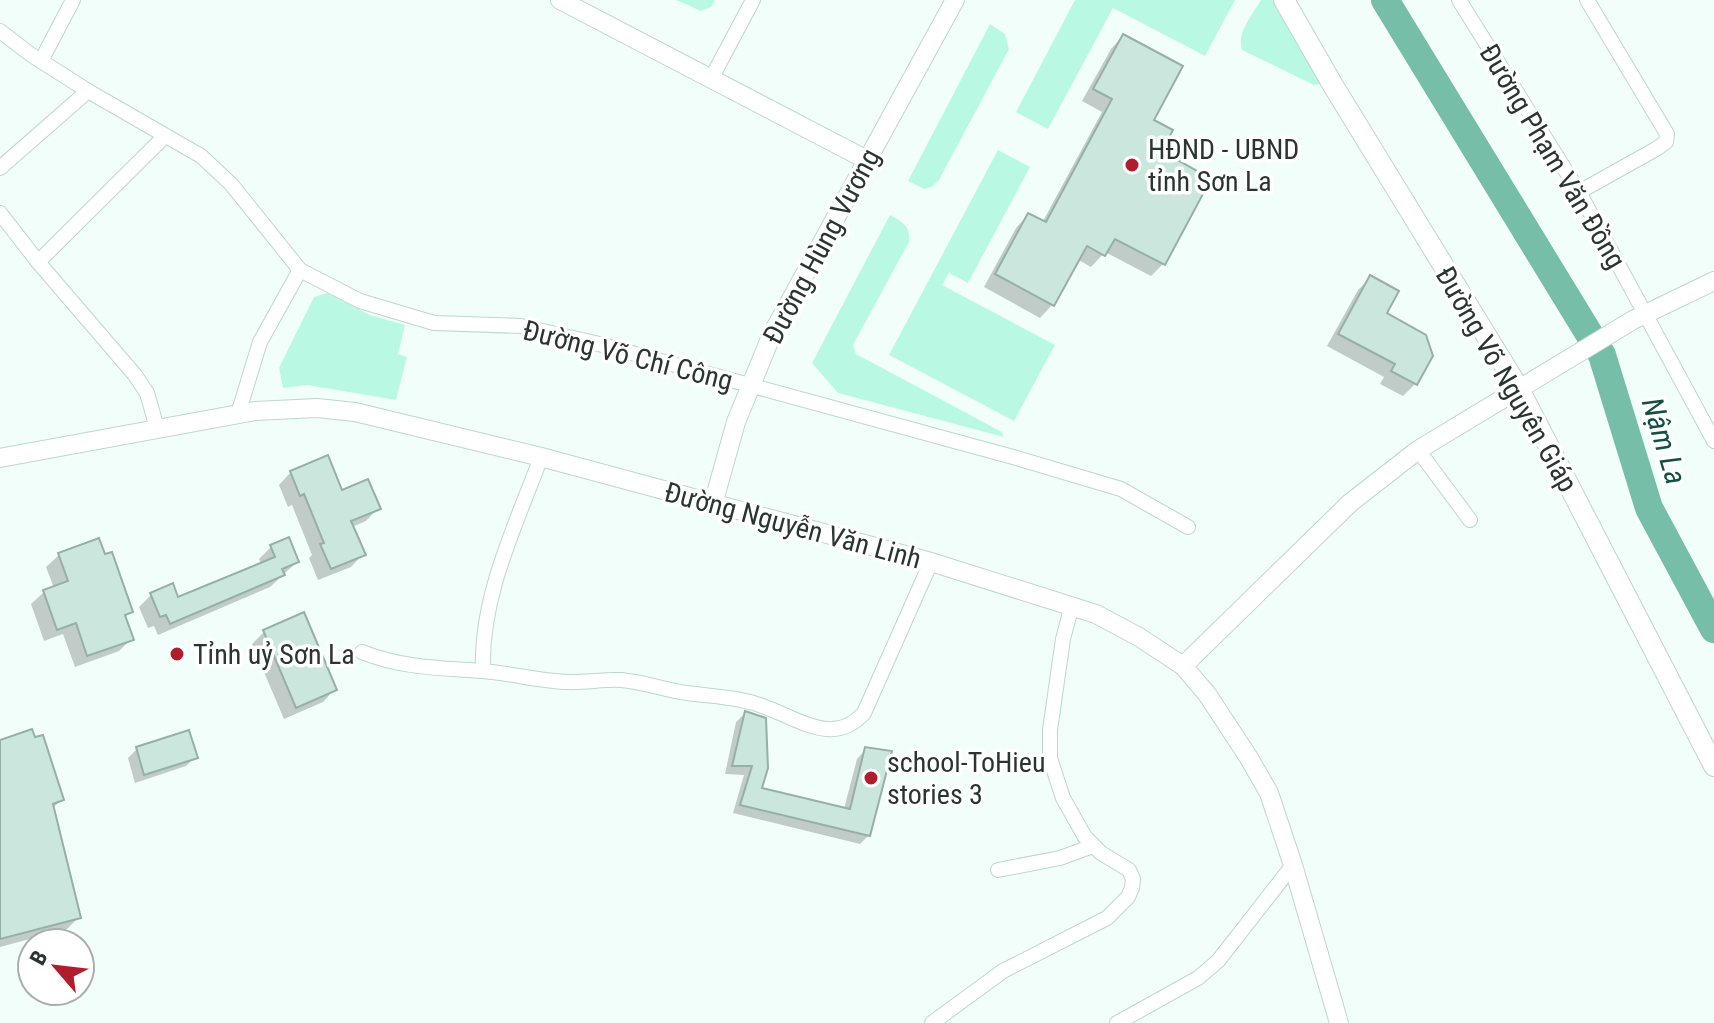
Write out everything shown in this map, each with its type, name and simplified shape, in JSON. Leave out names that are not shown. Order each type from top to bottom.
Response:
[{"type":"main road","name":"Đường Võ Nguyên Giáp","points":[[1284,0],[1519,389],[1714,766]]},
{"type":"street","points":[[41,61],[73,0]]},
{"type":"street","points":[[560,0],[867,160]]},
{"type":"street","points":[[711,79],[753,0]]},
{"type":"street","name":"Đường Hùng Vương","points":[[713,504],[736,422],[772,334],[955,0]]},
{"type":"street","name":"Đường Phạm Văn Đồng","points":[[1459,0],[1579,192],[1639,317],[1714,441]]},
{"type":"street","points":[[1579,192],[1656,149],[1666,142],[1667,134],[1587,0]]},
{"type":"street","name":"Đường Võ Chí Công","points":[[0,31],[88,91],[201,156],[231,184],[300,270],[360,301],[434,323],[521,326],[751,385],[1121,489],[1188,527]]},
{"type":"street","points":[[0,168],[88,91]]},
{"type":"street","points":[[38,262],[165,136]]},
{"type":"street","points":[[0,213],[135,375],[147,393],[157,428]]},
{"type":"street","points":[[238,414],[260,342],[300,270]]},
{"type":"street","points":[[1183,666],[1350,503],[1418,450],[1567,358],[1639,317],[1714,281]]},
{"type":"street","name":"Đường Nguyễn Văn Linh","points":[[0,458],[238,414],[317,408],[355,412],[541,457],[931,562],[1096,614],[1183,666],[1207,694],[1269,793],[1339,1023]]},
{"type":"street","points":[[1418,450],[1470,520]]},
{"type":"street","points":[[483,671],[482,644],[492,594],[541,457]]},
{"type":"street","points":[[362,652],[416,667],[483,671],[563,682],[625,680],[677,692],[749,700],[821,728],[841,729],[854,724],[864,713],[931,562]]},
{"type":"street","points":[[932,1023],[1003,971],[1091,928],[1119,909],[1128,897],[1133,879],[1129,870],[1093,846],[1085,837],[1063,798],[1050,758],[1050,730],[1072,605]]},
{"type":"street","points":[[998,870],[1060,858],[1093,846]]},
{"type":"street","points":[[1117,1023],[1198,978],[1218,961],[1293,865]]},
{"type":"green space","points":[[676,0],[715,0],[711,7],[701,11]]},
{"type":"green space","points":[[1075,0],[1235,0],[1205,56],[1113,8],[1048,129],[1016,112]]},
{"type":"green space","points":[[1261,0],[1278,0],[1325,75],[1320,84],[1314,85],[1242,50],[1243,30]]},
{"type":"green space","points":[[990,24],[1005,34],[1009,49],[939,180],[932,187],[924,189],[908,181]]},
{"type":"green space","points":[[998,150],[1030,167],[968,283],[949,273],[942,285],[1055,345],[1014,421],[889,355]]},
{"type":"green space","points":[[890,215],[905,225],[909,242],[853,345],[856,354],[1002,432],[1004,437],[838,393],[812,363]]},
{"type":"green space","points":[[327,293],[370,315],[405,325],[398,354],[407,357],[396,400],[307,385],[283,388],[279,368],[314,297]]},
{"type":"building","name":"HĐND - UBND tỉnh Sơn La","points":[[1123,34],[1183,66],[1154,120],[1173,130],[1162,151],[1211,179],[1165,265],[1115,239],[1105,256],[1087,246],[1054,306],[995,274],[1028,213],[1046,222],[1112,99],[1093,89]]},
{"type":"building","points":[[1370,275],[1399,291],[1387,313],[1426,335],[1433,356],[1417,385],[1391,371],[1395,364],[1338,334]]},
{"type":"building","points":[[328,455],[342,490],[368,479],[381,509],[351,521],[366,555],[331,569],[304,494],[300,496],[290,471]]},
{"type":"building","points":[[289,537],[299,562],[282,569],[285,575],[170,624],[166,615],[160,617],[150,593],[173,583],[178,597],[275,557],[270,545]]},
{"type":"building","points":[[99,538],[105,554],[112,552],[133,612],[125,615],[134,640],[87,656],[76,623],[57,630],[43,590],[68,581],[58,553]]},
{"type":"building","points":[[304,612],[337,690],[296,708],[263,630]]},
{"type":"building","name":"school-ToHieu stories 3","points":[[745,711],[766,718],[768,768],[762,788],[850,809],[865,747],[892,751],[870,836],[740,805],[752,766],[732,766]]},
{"type":"building","points":[[32,729],[35,737],[43,735],[64,800],[53,804],[81,918],[46,927],[16,927],[16,935],[0,939],[0,740]]},
{"type":"building","points":[[189,730],[198,758],[144,775],[136,747]]},
{"type":"waterway","points":[[1385,0],[1602,355],[1649,508],[1714,629]]},
{"type":"place","name":"HĐND - UBND tỉnh Sơn La","points":[[1132,165]]},
{"type":"place","name":"Tỉnh uỷ Sơn La","points":[[177,654]]},
{"type":"place","name":"school-ToHieu stories 3","points":[[871,778]]},
{"type":"water label","name":"Nậm La","points":[[1664,441]]}]
